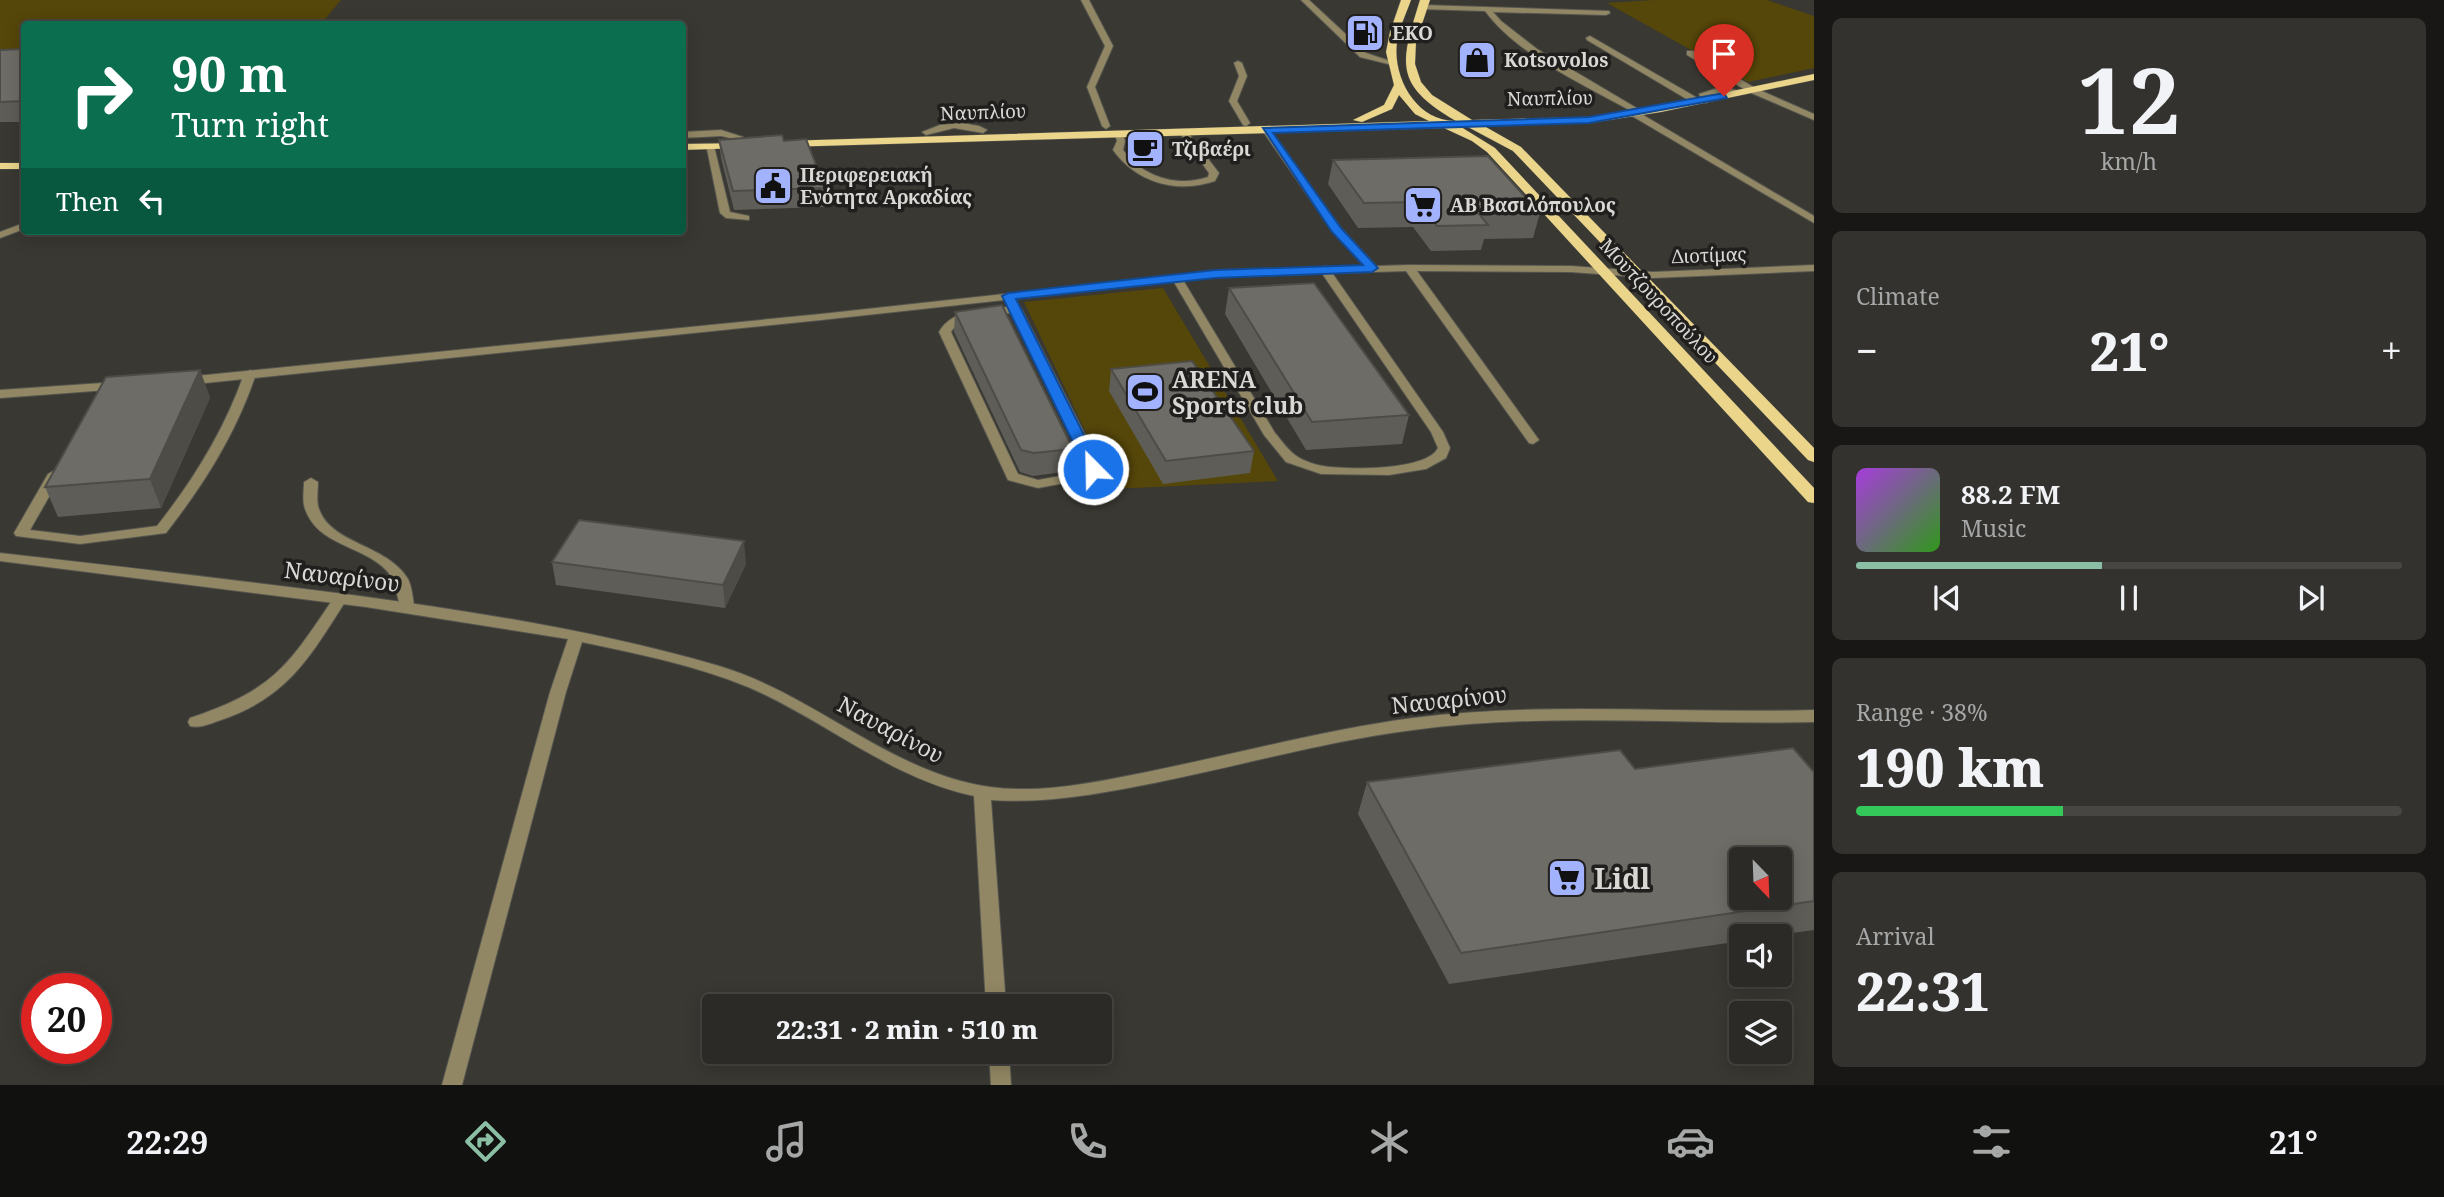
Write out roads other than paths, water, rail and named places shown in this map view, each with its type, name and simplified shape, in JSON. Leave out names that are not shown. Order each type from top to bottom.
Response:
[{"type":"main road","points":[[1406,0],[1392,40],[1392,64],[1399,85],[1416,109],[1432,119]]},
{"type":"main road","points":[[1424,3],[1411,43],[1412,73],[1426,97],[1475,124]]},
{"type":"main road","points":[[1638,114],[1814,77]]},
{"type":"main road","points":[[1358,120],[1388,107],[1399,85]]},
{"type":"main road","name":"Ναυπλίου","points":[[1638,114],[1544,122],[1448,125],[778,140],[1106,126],[1638,114]]},
{"type":"main road","name":"Μουτζουροπούλου","points":[[1432,119],[1470,134],[1491,150],[1814,498]]},
{"type":"main road","points":[[1517,149],[1511,135],[1526,126],[1544,122]]},
{"type":"main road","name":"Μουτζουροπούλου","points":[[1475,124],[1517,149],[1814,457]]},
{"type":"main road","points":[[686,137],[738,137],[751,141],[686,147]]},
{"type":"main road","points":[[0,158],[21,158]]},
{"type":"main road","points":[[0,166],[21,166]]},
{"type":"street","points":[[1085,0],[1109,41],[1107,53],[1091,87],[1106,126]]},
{"type":"street","points":[[1305,0],[1363,55],[1392,64]]},
{"type":"street","points":[[1424,3],[1489,11],[1606,13]]},
{"type":"street","points":[[1489,11],[1494,22],[1536,50],[1814,220]]},
{"type":"street","points":[[1590,38],[1702,101]]},
{"type":"street","points":[[1690,53],[1747,91],[1814,117]]},
{"type":"street","points":[[1238,63],[1243,76],[1233,101],[1246,123]]},
{"type":"street","points":[[1266,130],[1336,230],[1372,268]]},
{"type":"street","points":[[1119,134],[1121,142],[1118,150],[1131,168],[1175,184],[1203,183],[1212,179],[1214,173],[1183,132]]},
{"type":"street","points":[[709,146],[725,213],[745,218]]},
{"type":"street","points":[[0,235],[21,227]]},
{"type":"street","name":"Διοτίμας","points":[[168,382],[1176,277],[1372,268],[1559,269],[1638,275],[1814,268]]},
{"type":"street","points":[[1409,268],[1533,440]]},
{"type":"street","points":[[1176,277],[1270,435],[1291,458],[1321,470],[1389,471],[1421,466],[1441,455],[1444,448],[1437,432],[1324,269]]},
{"type":"street","points":[[1008,296],[1016,310],[1093,464],[1092,472],[1079,478],[1038,484],[1013,477],[946,332],[952,322],[972,315],[1016,310]]},
{"type":"street","points":[[65,456],[21,533],[80,540],[161,530],[216,454],[231,426],[250,374]]},
{"type":"street","points":[[0,394],[100,392],[129,385]]},
{"type":"street","points":[[311,482],[309,506],[315,521],[324,530],[379,556],[392,566],[408,592],[407,606]]},
{"type":"street","name":"Ναυαρίνου","points":[[0,557],[407,606],[577,636],[680,660],[750,681],[810,711],[915,772],[982,792],[1034,794],[1114,785],[1366,732],[1453,718],[1525,714],[1680,718],[1814,716]]},
{"type":"street","points":[[196,722],[242,707],[276,688],[300,659],[340,599]]},
{"type":"street","points":[[452,1085],[558,692],[577,636]]},
{"type":"street","points":[[982,792],[995,994]]},
{"type":"street","points":[[1000,1064],[1001,1085]]},
{"type":"place","name":"EKO","points":[[1365,33]]},
{"type":"place","name":"Kotsovolos","points":[[1477,60]]},
{"type":"place","name":"Τζιβαέρι","points":[[1145,149]]},
{"type":"place","name":"Περιφερειακή Ενότητα Αρκαδίας","points":[[773,186]]},
{"type":"place","name":"ΑΒ Βασιλόπουλος","points":[[1423,205]]},
{"type":"place","name":"ARENA Sports club","points":[[1145,392]]},
{"type":"place","name":"Lidl","points":[[1567,878]]}]
